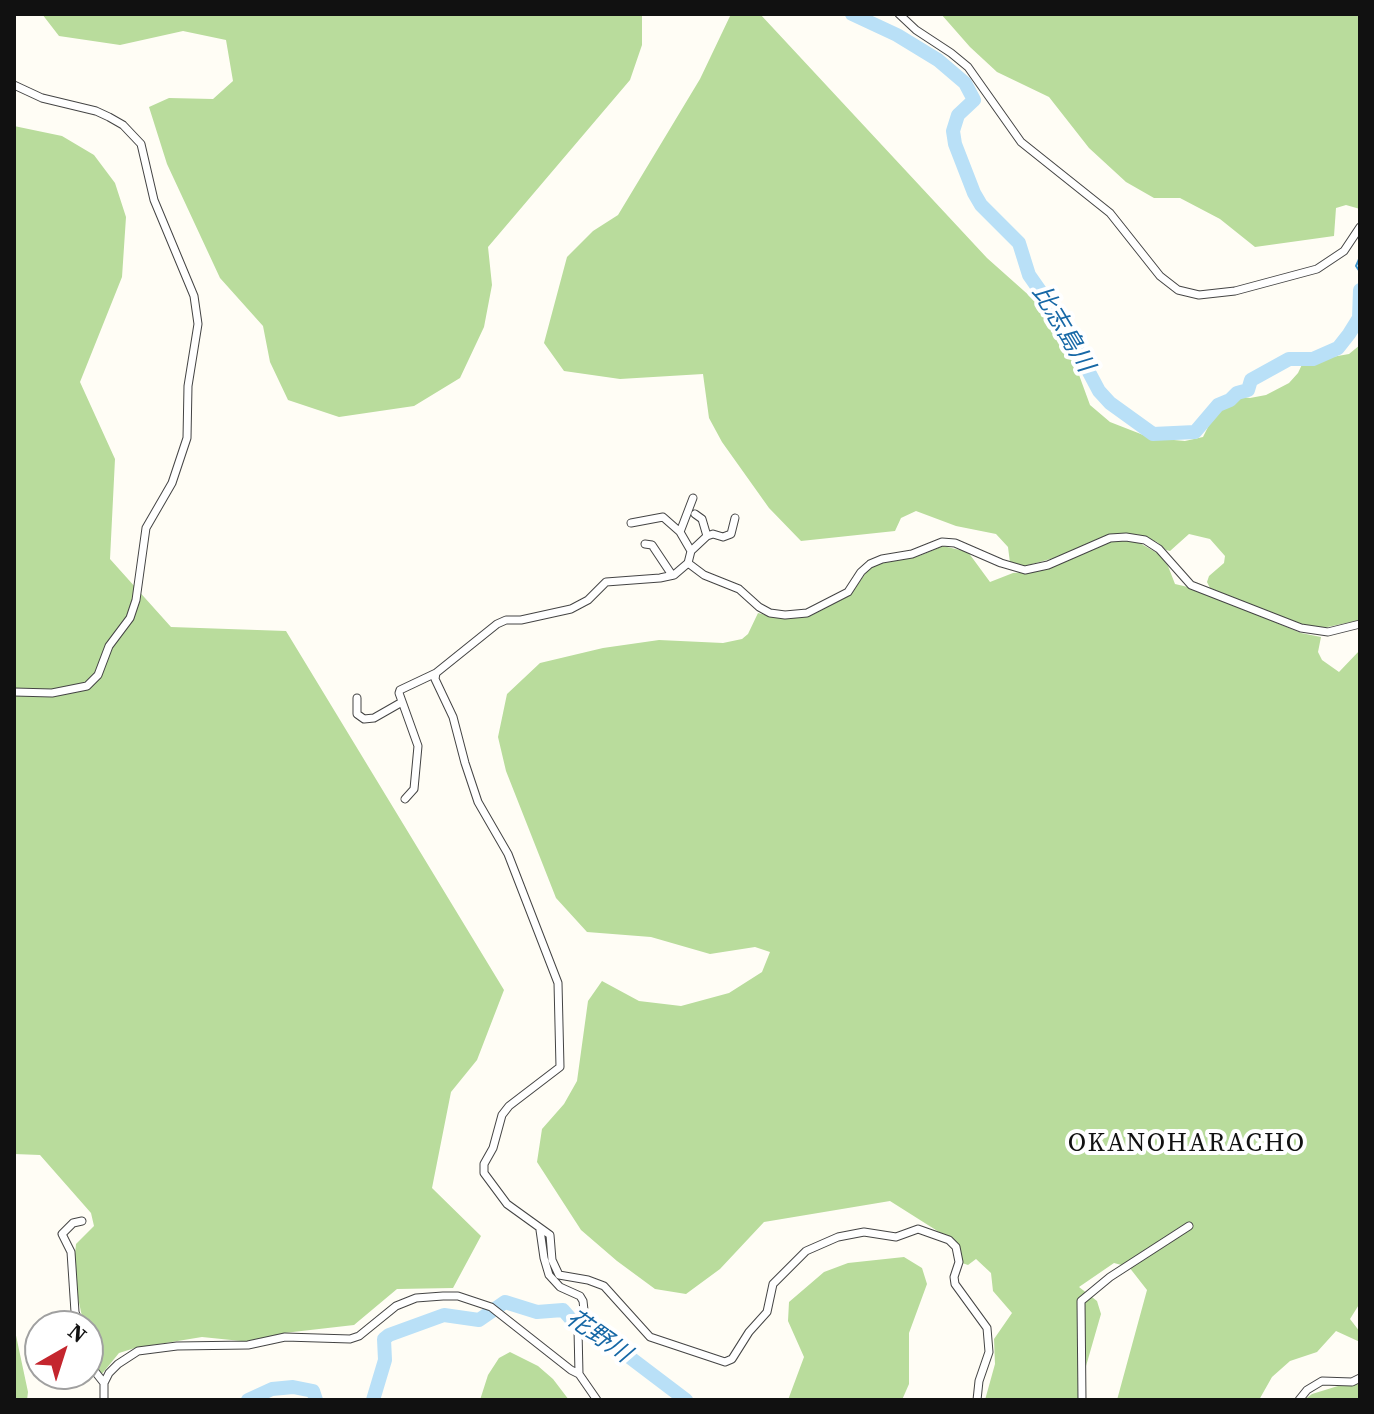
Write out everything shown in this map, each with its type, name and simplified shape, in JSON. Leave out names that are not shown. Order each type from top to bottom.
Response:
[{"type":"street","points":[[899,14],[968,67],[1021,142],[1110,213],[1160,276],[1178,290],[1199,295],[1235,291],[1317,269],[1344,251],[1360,227]]},
{"type":"street","points":[[14,85],[42,98],[109,117],[141,144],[154,200],[192,288],[198,324],[188,386],[187,438],[172,483],[146,528],[136,600],[130,618],[109,646],[98,675],[87,686],[52,693],[14,692]]},
{"type":"street","points":[[680,532],[693,498]]},
{"type":"street","points":[[695,514],[702,519],[707,536]]},
{"type":"street","points":[[631,523],[663,517],[680,532],[691,551]]},
{"type":"street","points":[[405,799],[414,789],[418,746],[400,690],[436,673],[487,630],[506,620],[521,620],[571,609],[588,600],[606,582],[672,575],[688,563],[691,551],[707,536],[731,534],[735,518]]},
{"type":"street","points":[[688,563],[704,575],[739,589],[770,613],[785,615],[807,613],[848,592],[870,564],[912,554],[942,542],[955,543],[1025,570],[1048,565],[1110,538],[1126,537],[1145,540],[1159,549],[1191,585],[1301,628],[1328,632],[1360,624]]},
{"type":"street","points":[[645,544],[652,545],[672,575]]},
{"type":"street","points":[[436,673],[435,679],[453,717],[478,802],[508,854],[558,983],[560,1067],[509,1106],[502,1115],[493,1148],[484,1164],[484,1173],[507,1204],[550,1235],[552,1260],[559,1275],[604,1286],[650,1337],[725,1362],[732,1359],[749,1332],[767,1312],[773,1284],[806,1251],[825,1241],[864,1232],[903,1236],[918,1229],[949,1240],[959,1253],[955,1284],[987,1328],[988,1360],[981,1372],[977,1400]]},
{"type":"street","points":[[357,698],[357,714],[364,719],[374,718],[402,702]]},
{"type":"street","points":[[75,1310],[71,1252],[62,1234],[73,1223],[82,1221]]},
{"type":"street","points":[[1082,1400],[1081,1301],[1102,1282],[1189,1226]]},
{"type":"street","points":[[540,1230],[549,1275],[560,1287],[580,1296],[584,1306],[578,1330],[579,1374]]},
{"type":"street","points":[[104,1383],[118,1364],[138,1351],[177,1346],[248,1345],[285,1337],[350,1339],[359,1336],[396,1306],[416,1298],[458,1296],[491,1307],[579,1374],[597,1400]]},
{"type":"street","points":[[1299,1400],[1307,1390],[1322,1381],[1352,1382],[1360,1378]]},
{"type":"green space","points":[[42,14],[642,14],[642,45],[630,80],[488,247],[492,285],[484,327],[460,378],[414,406],[339,417],[288,400],[270,362],[263,326],[220,278],[167,164],[149,107],[169,98],[213,99],[233,81],[226,40],[183,31],[120,45],[59,36]]},
{"type":"green space","points":[[731,14],[760,14],[987,258],[1060,323],[1090,405],[1110,422],[1151,438],[1185,441],[1203,437],[1211,421],[1210,409],[1227,395],[1250,398],[1266,395],[1289,383],[1306,356],[1317,353],[1332,357],[1349,354],[1360,345],[1360,620],[1323,628],[1294,623],[1210,588],[1207,582],[1209,576],[1224,563],[1225,556],[1210,539],[1189,534],[1170,551],[1136,534],[1107,535],[1054,558],[1025,566],[1010,563],[1008,547],[996,534],[956,526],[916,511],[901,518],[895,531],[801,541],[769,508],[722,442],[709,418],[703,374],[620,379],[564,371],[544,343],[567,257],[593,231],[618,215],[700,79]]},
{"type":"green space","points":[[941,14],[1360,14],[1360,209],[1346,205],[1336,208],[1334,236],[1255,247],[1220,219],[1180,198],[1154,198],[1126,182],[1089,148],[1049,97],[997,72]]},
{"type":"green space","points":[[14,126],[62,136],[94,155],[115,183],[126,217],[122,277],[80,382],[115,459],[110,559],[171,627],[286,631],[504,990],[477,1060],[451,1092],[432,1188],[481,1236],[453,1288],[397,1289],[354,1325],[284,1333],[251,1342],[202,1337],[135,1348],[119,1353],[104,1371],[104,1310],[81,1310],[73,1274],[76,1244],[94,1226],[91,1213],[40,1155],[14,1154]]},
{"type":"green space","points":[[1136,541],[1159,554],[1175,584],[1192,588],[1301,633],[1321,637],[1318,652],[1322,660],[1339,672],[1360,650],[1360,1303],[1350,1319],[1360,1332],[1360,1342],[1336,1331],[1317,1352],[1290,1361],[1272,1377],[1259,1400],[1117,1400],[1147,1290],[1129,1267],[1114,1263],[1079,1287],[1097,1301],[1101,1314],[1082,1380],[1081,1400],[985,1400],[995,1364],[994,1339],[1012,1313],[993,1291],[991,1273],[976,1259],[968,1265],[962,1263],[958,1244],[890,1201],[764,1222],[720,1269],[686,1294],[655,1289],[581,1230],[537,1162],[542,1129],[564,1104],[577,1081],[588,1001],[602,981],[639,1001],[681,1006],[729,993],[762,972],[770,952],[755,947],[710,954],[651,937],[587,932],[556,898],[506,771],[498,737],[507,694],[540,663],[603,648],[659,640],[723,643],[742,639],[748,634],[758,613],[777,618],[808,617],[843,599],[876,564],[919,556],[943,546],[968,552],[990,582],[1013,573],[1040,571],[1109,542]]},
{"type":"green space","points":[[904,1257],[922,1268],[927,1284],[909,1333],[909,1384],[902,1400],[788,1400],[804,1357],[788,1321],[789,1302],[824,1272],[848,1263]]},
{"type":"green space","points":[[14,1326],[24,1373],[24,1390],[28,1392],[27,1400],[14,1400]]},
{"type":"green space","points":[[510,1352],[538,1366],[569,1400],[480,1400],[488,1375],[499,1358]]},
{"type":"green space","points":[[1360,1375],[1360,1400],[1304,1400],[1312,1394]]},
{"type":"waterway","name":"比志島川","points":[[852,14],[897,35],[938,60],[965,83],[974,100],[958,115],[953,131],[974,193],[981,205],[1019,243],[1029,275],[1064,325],[1099,391],[1110,403],[1153,434],[1195,432],[1218,405],[1248,390],[1251,380],[1289,359],[1313,359],[1338,348],[1359,318],[1360,290]]},
{"type":"waterway","points":[[1360,257],[1356,266],[1360,272]]},
{"type":"waterway","name":"花野川","points":[[373,1400],[385,1360],[384,1339],[389,1335],[444,1315],[479,1320],[505,1302],[537,1312],[563,1310],[686,1400]]},
{"type":"waterway","name":"花野川","points":[[248,1400],[272,1389],[293,1387],[313,1391],[316,1400]]},
{"type":"district","name":"OKANOHARACHO","points":[[1187,1144]]}]
